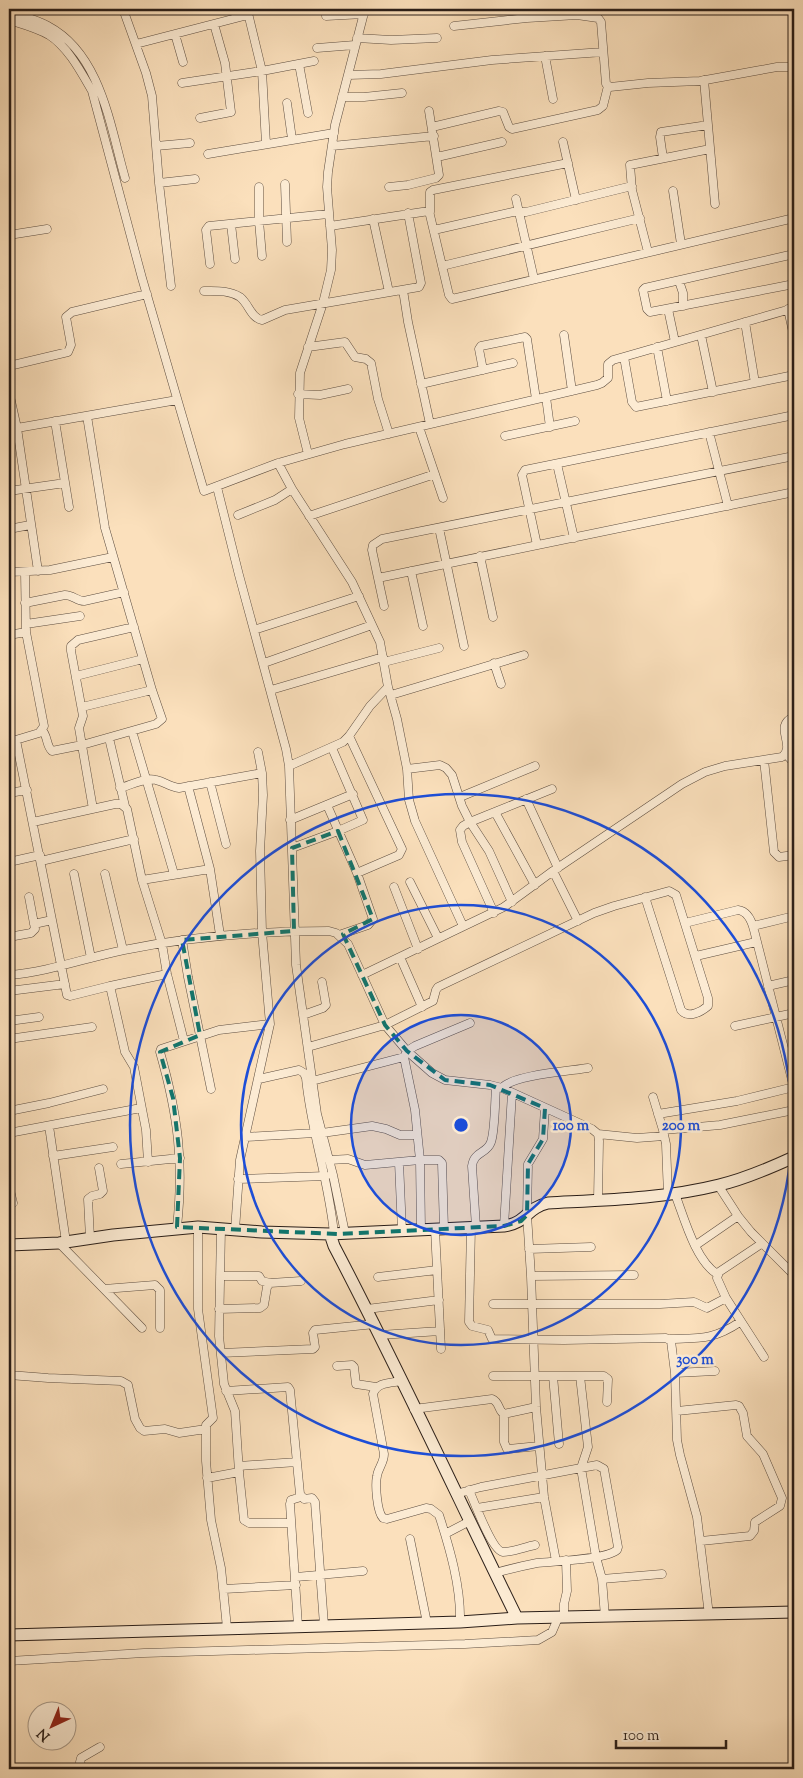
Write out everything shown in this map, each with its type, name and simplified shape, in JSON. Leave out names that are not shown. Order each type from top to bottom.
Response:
[{"type":"street","points":[[123,9],[146,73],[152,96],[159,183],[171,286]]},
{"type":"street","points":[[9,12],[48,25],[64,36],[77,49],[97,83],[125,178]]},
{"type":"street","points":[[136,44],[214,24],[248,12],[262,71],[266,144]]},
{"type":"street","points":[[308,454],[299,418],[298,394],[300,373],[323,303],[332,261],[327,187],[332,146],[342,97],[364,12],[326,16]]},
{"type":"street","points":[[432,127],[499,111],[503,112],[509,127],[512,129],[598,110],[603,106],[608,86],[606,84],[601,22],[595,17],[576,15],[537,17],[454,26]]},
{"type":"street","points":[[9,20],[38,30],[57,41],[76,65],[92,91],[147,294],[204,491],[278,463],[308,454],[602,383],[608,378],[608,364],[611,361],[791,308],[794,337]]},
{"type":"street","points":[[200,118],[232,112],[225,63],[214,24]]},
{"type":"street","points":[[175,34],[184,62]]},
{"type":"street","points":[[316,48],[356,42],[437,38]]},
{"type":"street","points":[[348,75],[381,74],[492,60],[603,52]]},
{"type":"street","points":[[545,56],[553,99]]},
{"type":"street","points":[[182,83],[314,61]]},
{"type":"street","points":[[299,64],[308,113]]},
{"type":"street","points":[[608,86],[704,80],[777,67],[794,67]]},
{"type":"street","points":[[704,80],[715,204]]},
{"type":"street","points":[[342,97],[402,93]]},
{"type":"street","points":[[287,103],[292,139]]},
{"type":"street","points":[[389,186],[438,177],[440,174],[429,111]]},
{"type":"street","points":[[663,158],[661,132],[708,124]]},
{"type":"street","points":[[208,154],[334,133]]},
{"type":"street","points":[[332,146],[434,136]]},
{"type":"street","points":[[437,157],[502,142]]},
{"type":"street","points":[[563,142],[576,200]]},
{"type":"street","points":[[156,146],[190,143]]},
{"type":"street","points":[[648,252],[632,186],[630,165],[710,149]]},
{"type":"street","points":[[568,163],[430,192],[430,212],[449,295],[452,299],[794,218]]},
{"type":"street","points":[[159,183],[195,179]]},
{"type":"street","points":[[285,184],[287,242]]},
{"type":"street","points":[[434,230],[513,212],[526,212],[632,186]]},
{"type":"street","points":[[259,187],[262,256]]},
{"type":"street","points":[[673,191],[682,244]]},
{"type":"street","points":[[516,199],[534,279]]},
{"type":"street","points":[[330,226],[427,210],[430,212]]},
{"type":"street","points":[[204,291],[220,291],[238,296],[254,316],[262,320],[279,312],[419,287],[421,283],[408,213]]},
{"type":"street","points":[[210,264],[207,228],[209,226],[328,214]]},
{"type":"street","points":[[442,266],[640,218]]},
{"type":"street","points":[[372,219],[390,292]]},
{"type":"street","points":[[231,224],[235,259]]},
{"type":"street","points":[[9,235],[47,229]]},
{"type":"street","points":[[794,254],[643,290],[649,312],[794,284]]},
{"type":"street","points":[[679,281],[683,293],[683,306]]},
{"type":"street","points":[[403,290],[430,424]]},
{"type":"street","points":[[9,366],[68,352],[71,345],[66,317],[72,312],[147,294]]},
{"type":"street","points":[[668,309],[675,342]]},
{"type":"street","points":[[745,322],[755,383]]},
{"type":"street","points":[[564,335],[572,391]]},
{"type":"street","points":[[701,335],[713,392]]},
{"type":"street","points":[[482,370],[479,349],[481,346],[525,337],[527,339],[536,399]]},
{"type":"street","points":[[308,347],[345,342],[355,356],[369,361],[382,416],[389,434]]},
{"type":"street","points":[[657,348],[667,401]]},
{"type":"street","points":[[624,357],[634,406],[794,375]]},
{"type":"street","points":[[421,384],[513,363]]},
{"type":"street","points":[[298,394],[320,395],[348,390]]},
{"type":"street","points":[[9,392],[17,428],[38,571]]},
{"type":"street","points":[[546,396],[550,426]]},
{"type":"street","points":[[17,428],[177,400]]},
{"type":"street","points":[[536,545],[523,472],[794,414]]},
{"type":"street","points":[[42,730],[47,736],[49,748],[52,751],[109,738],[156,724],[162,719],[105,528],[87,416]]},
{"type":"street","points":[[505,436],[575,421]]},
{"type":"street","points":[[55,422],[69,506]]},
{"type":"street","points":[[419,427],[443,498]]},
{"type":"street","points":[[709,432],[728,506]]},
{"type":"street","points":[[384,606],[372,550],[373,545],[377,541],[794,456]]},
{"type":"street","points":[[278,463],[292,489],[352,582],[380,642],[407,769],[409,800],[415,821],[463,926]]},
{"type":"street","points":[[557,464],[574,538]]},
{"type":"street","points":[[309,516],[434,474]]},
{"type":"street","points":[[9,492],[65,483]]},
{"type":"street","points":[[212,489],[264,663],[280,724],[288,766],[292,848],[292,931],[318,1133],[329,1160],[338,1234],[334,1246],[378,1330],[414,1409],[517,1618]]},
{"type":"street","points":[[238,515],[275,500],[292,489]]},
{"type":"street","points":[[378,578],[794,492]]},
{"type":"street","points":[[9,529],[30,525]]},
{"type":"street","points":[[439,528],[464,646]]},
{"type":"street","points":[[480,556],[493,617]]},
{"type":"street","points":[[9,572],[38,571],[114,557]]},
{"type":"street","points":[[411,571],[423,626]]},
{"type":"street","points":[[25,572],[26,628],[44,726],[42,730],[28,737],[11,741],[27,790],[66,994],[68,996],[167,974]]},
{"type":"street","points":[[25,603],[65,595],[70,595],[80,601],[84,601],[124,592]]},
{"type":"street","points":[[254,630],[359,596]]},
{"type":"street","points":[[9,634],[26,628],[80,616]]},
{"type":"street","points":[[264,663],[372,624]]},
{"type":"street","points":[[93,810],[79,728],[83,716],[82,707],[71,651],[74,642],[78,640],[134,627]]},
{"type":"street","points":[[271,690],[383,660],[439,648]]},
{"type":"street","points":[[288,766],[343,742],[370,706],[389,691],[524,655]]},
{"type":"street","points":[[76,676],[143,659]]},
{"type":"street","points":[[494,663],[501,684]]},
{"type":"street","points":[[82,707],[152,690]]},
{"type":"street","points":[[362,975],[494,913],[682,784],[705,772],[725,766],[777,758],[786,754],[788,749],[785,724],[794,717]]},
{"type":"street","points":[[132,731],[174,874]]},
{"type":"street","points":[[349,736],[402,849],[399,856],[357,873]]},
{"type":"street","points":[[109,738],[142,880],[162,944],[167,974],[184,1041]]},
{"type":"street","points":[[292,848],[363,820],[332,748]]},
{"type":"street","points":[[235,1230],[240,1160],[270,1024],[262,932],[260,851],[262,773],[258,752]]},
{"type":"street","points":[[786,754],[794,763]]},
{"type":"street","points":[[764,760],[774,852],[779,857],[794,855]]},
{"type":"street","points":[[407,769],[440,766],[446,768],[452,775],[470,822],[489,851],[512,902]]},
{"type":"street","points":[[460,797],[535,766]]},
{"type":"street","points":[[120,788],[154,779],[171,787],[179,788],[262,773]]},
{"type":"street","points":[[210,782],[226,844]]},
{"type":"street","points":[[188,786],[210,869],[220,935]]},
{"type":"street","points":[[494,913],[462,842],[460,830],[470,822],[552,789]]},
{"type":"street","points":[[9,793],[27,790]]},
{"type":"street","points":[[290,820],[353,794]]},
{"type":"street","points":[[526,799],[578,921]]},
{"type":"street","points":[[33,822],[115,804],[125,806]]},
{"type":"street","points":[[327,805],[357,873],[373,919],[368,924],[340,935]]},
{"type":"street","points":[[495,812],[535,885]]},
{"type":"street","points":[[9,862],[40,858],[134,839]]},
{"type":"street","points":[[142,880],[210,869]]},
{"type":"street","points":[[74,874],[91,958]]},
{"type":"street","points":[[105,874],[123,950]]},
{"type":"street","points":[[410,882],[438,938]]},
{"type":"street","points":[[394,887],[418,949]]},
{"type":"street","points":[[308,1047],[386,1025],[433,1001],[438,987],[614,906],[670,891],[676,895],[696,956],[708,1003],[708,1006],[702,1010],[686,1015],[682,1010],[646,898]]},
{"type":"street","points":[[9,937],[33,932],[34,924],[29,897]]},
{"type":"street","points":[[658,1114],[721,1104],[794,1088],[753,926],[746,913],[738,910],[685,923]]},
{"type":"street","points":[[753,926],[794,918]]},
{"type":"street","points":[[34,924],[52,920]]},
{"type":"street","points":[[9,976],[39,972],[123,950],[182,940],[262,932],[329,931],[340,935],[348,944],[386,1025],[406,1054],[445,1080],[499,1087],[586,1125],[598,1134],[637,1138],[720,1125],[794,1110]]},
{"type":"street","points":[[182,940],[211,1089]]},
{"type":"street","points":[[696,956],[756,942]]},
{"type":"street","points":[[400,957],[422,1007]]},
{"type":"street","points":[[768,986],[794,980]]},
{"type":"street","points":[[304,1015],[326,1005],[322,982]]},
{"type":"street","points":[[9,991],[64,984]]},
{"type":"street","points":[[110,986],[125,1052],[134,1067],[146,1136],[148,1162]]},
{"type":"street","points":[[735,1026],[794,1013]]},
{"type":"street","points":[[9,1021],[40,1017]]},
{"type":"street","points":[[312,1081],[406,1054],[415,1046],[470,1022]]},
{"type":"street","points":[[177,1228],[180,1158],[173,1098],[160,1052],[164,1047],[219,1030],[270,1024]]},
{"type":"street","points":[[9,1039],[92,1027]]},
{"type":"street","points":[[406,1054],[418,1135],[422,1230]]},
{"type":"street","points":[[499,1087],[519,1079],[588,1068]]},
{"type":"street","points":[[258,1079],[298,1070],[304,1073],[338,1234]]},
{"type":"street","points":[[499,1087],[492,1141],[487,1149],[473,1160],[472,1166],[474,1227],[470,1324],[486,1329],[490,1337],[494,1339],[670,1339],[712,1336],[720,1334],[740,1322]]},
{"type":"street","points":[[9,1111],[57,1102],[103,1089]]},
{"type":"street","points":[[504,1226],[512,1093]]},
{"type":"street","points":[[653,1097],[664,1133],[671,1194],[704,1262],[717,1274],[716,1278],[726,1298],[764,1357]]},
{"type":"street","points":[[9,1133],[141,1108]]},
{"type":"street","points":[[545,1108],[543,1139],[528,1164],[527,1215],[539,1446],[544,1497],[556,1561]]},
{"type":"street","points":[[49,1126],[62,1242],[142,1328]]},
{"type":"street","points":[[245,1137],[318,1133],[372,1126],[400,1135],[418,1135]]},
{"type":"street","points":[[598,1134],[598,1200]]},
{"type":"street","points":[[53,1156],[113,1147]]},
{"type":"street","points":[[9,1244],[62,1242],[198,1227],[262,1232],[338,1234],[504,1226],[521,1221],[539,1205],[598,1200],[626,1200],[671,1194],[718,1185],[757,1174],[794,1157]]},
{"type":"street","points":[[121,1164],[180,1158]]},
{"type":"street","points":[[329,1160],[348,1159],[365,1166],[420,1160],[439,1160],[442,1164],[437,1270],[441,1349]]},
{"type":"street","points":[[399,1162],[402,1231]]},
{"type":"street","points":[[90,1238],[88,1199],[100,1194],[103,1190],[98,1168]]},
{"type":"street","points":[[238,1179],[326,1176]]},
{"type":"street","points":[[718,1185],[738,1216],[762,1244],[794,1275]]},
{"type":"street","points":[[9,1186],[13,1203]]},
{"type":"street","points":[[696,1245],[738,1216]]},
{"type":"street","points":[[198,1227],[198,1309],[212,1418],[206,1425],[207,1478],[211,1520],[224,1589],[227,1628]]},
{"type":"street","points":[[221,1228],[218,1309],[222,1374],[226,1391],[235,1411],[245,1522],[249,1524],[291,1523]]},
{"type":"street","points":[[717,1274],[762,1244]]},
{"type":"street","points":[[529,1249],[591,1247]]},
{"type":"street","points":[[378,1277],[437,1270]]},
{"type":"street","points":[[531,1276],[634,1275]]},
{"type":"street","points":[[220,1276],[260,1276],[262,1281],[270,1283],[301,1281]]},
{"type":"street","points":[[218,1309],[262,1307],[267,1287],[270,1283]]},
{"type":"street","points":[[104,1289],[154,1285],[158,1287],[160,1290],[160,1328]]},
{"type":"street","points":[[493,1304],[660,1304],[694,1302],[708,1308],[726,1298]]},
{"type":"street","points":[[367,1309],[438,1300]]},
{"type":"street","points":[[221,1353],[313,1349],[315,1346],[313,1333],[315,1330],[440,1331]]},
{"type":"street","points":[[670,1339],[675,1373],[677,1440],[696,1518],[708,1606]]},
{"type":"street","points":[[337,1366],[352,1365],[354,1367],[356,1384],[376,1387],[401,1381]]},
{"type":"street","points":[[675,1373],[715,1371]]},
{"type":"street","points":[[9,1375],[121,1381],[128,1385],[135,1419],[140,1428],[144,1430],[165,1429],[179,1433],[206,1429]]},
{"type":"street","points":[[494,1376],[604,1376],[606,1377],[607,1402]]},
{"type":"street","points":[[552,1376],[559,1444]]},
{"type":"street","points":[[580,1376],[588,1447],[581,1468],[596,1557],[602,1579],[604,1609]]},
{"type":"street","points":[[376,1387],[373,1394],[384,1454],[383,1464],[377,1477],[380,1516],[387,1519],[426,1508],[432,1508],[439,1515],[459,1599],[460,1622]]},
{"type":"street","points":[[226,1391],[290,1388],[301,1497]]},
{"type":"street","points":[[414,1409],[492,1399],[498,1403],[500,1411],[504,1414],[504,1442],[507,1449],[539,1446]]},
{"type":"street","points":[[677,1410],[739,1406],[747,1436],[762,1454],[782,1498],[780,1506],[755,1522],[754,1531],[750,1536],[700,1541]]},
{"type":"street","points":[[504,1414],[536,1407]]},
{"type":"street","points":[[207,1478],[239,1469],[297,1462]]},
{"type":"street","points":[[456,1494],[597,1465],[601,1466],[606,1474],[618,1547],[614,1553],[514,1567],[495,1572]]},
{"type":"street","points":[[469,1490],[494,1544],[500,1551],[504,1552],[535,1545]]},
{"type":"street","points":[[298,1626],[290,1502],[301,1497],[304,1499],[312,1498],[315,1502],[324,1625]]},
{"type":"street","points":[[477,1508],[544,1497]]},
{"type":"street","points":[[445,1534],[470,1521]]},
{"type":"street","points":[[410,1539],[427,1623]]},
{"type":"street","points":[[9,1661],[144,1653],[465,1644],[538,1640],[552,1632],[563,1612],[567,1591],[566,1560]]},
{"type":"street","points":[[224,1589],[296,1581],[320,1575],[363,1571]]},
{"type":"street","points":[[602,1579],[662,1574]]},
{"type":"street","points":[[9,1635],[460,1622],[604,1609],[708,1606],[794,1612]]},
{"type":"street","points":[[83,1769],[80,1762],[82,1758],[100,1747]]},
{"type":"highlighted area","points":[[338,831],[373,919],[343,934],[385,1025],[407,1051],[445,1080],[490,1085],[545,1108],[543,1139],[528,1164],[527,1215],[521,1221],[504,1226],[337,1234],[177,1227],[180,1158],[173,1098],[160,1052],[200,1035],[182,940],[294,931],[292,848]]}]
